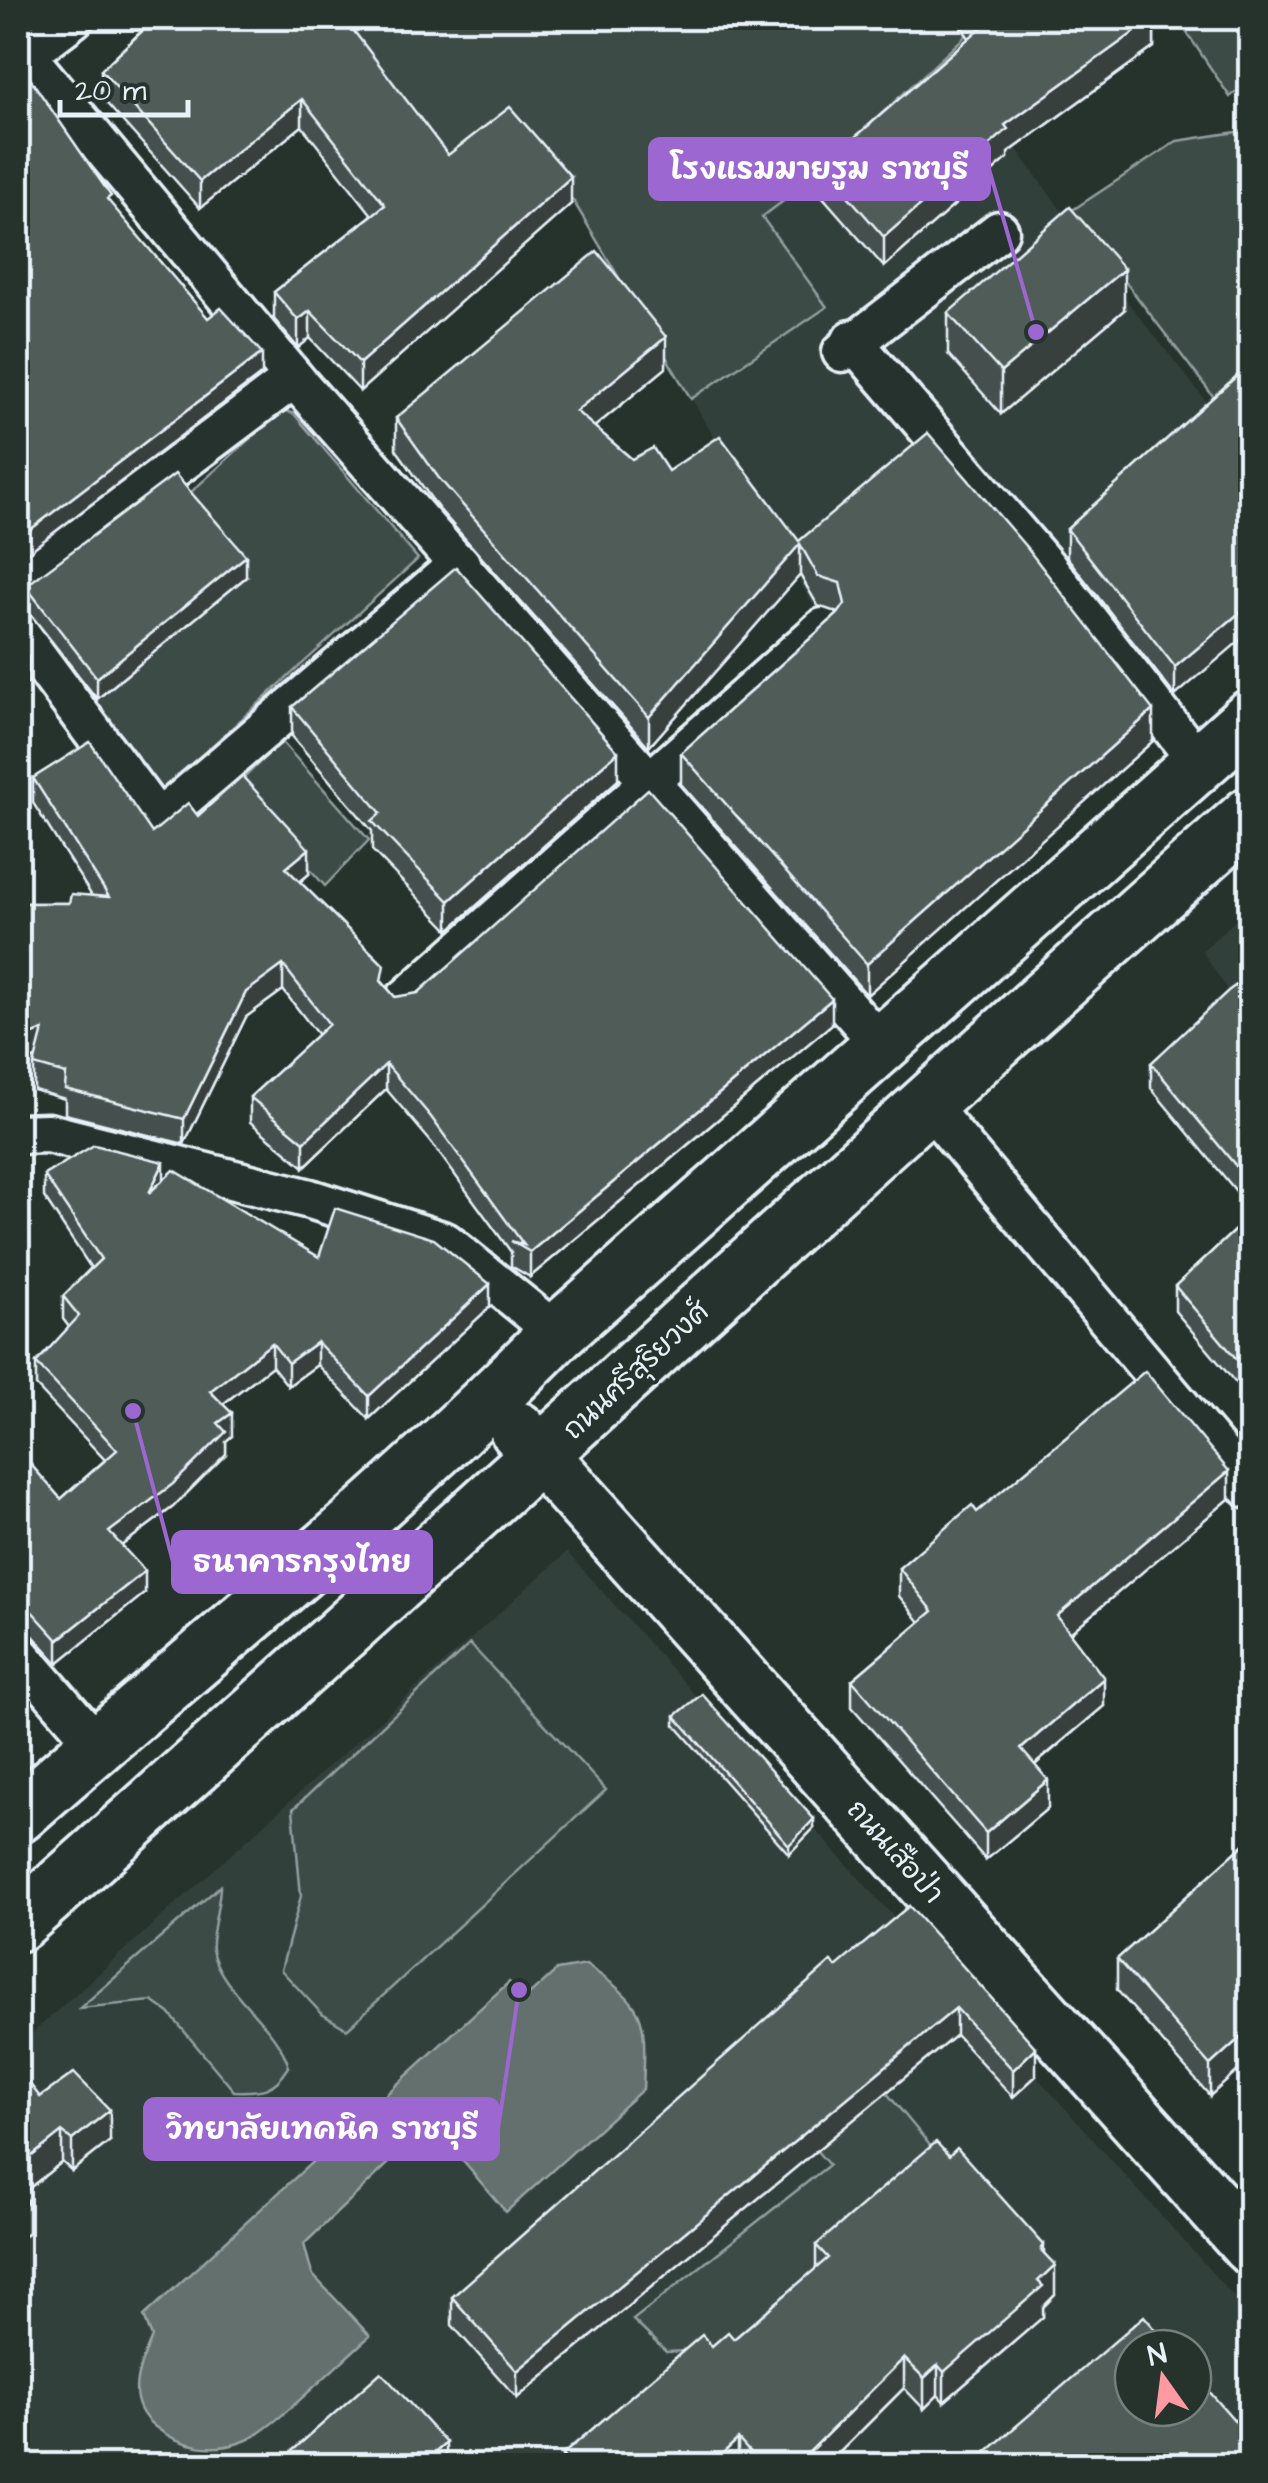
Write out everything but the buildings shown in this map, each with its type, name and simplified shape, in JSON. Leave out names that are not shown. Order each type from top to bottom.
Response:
[{"type":"main road","points":[[18,1816],[258,1609],[491,1400],[557,1333],[1250,718]]},
{"type":"main road","name":"ถนนศรีสุริยวงศ์","points":[[18,1923],[542,1456],[925,1102],[1250,815]]},
{"type":"main road","points":[[882,1046],[925,1102]]},
{"type":"main road","name":"ถนนเสือป่า","points":[[491,1400],[1250,2246]]},
{"type":"street","points":[[74,18],[21,50],[294,378],[882,1046]]},
{"type":"street","points":[[999,231],[847,346],[1036,544],[1199,764]]},
{"type":"street","points":[[18,585],[294,378]]},
{"type":"street","points":[[18,630],[158,820],[460,563]]},
{"type":"street","points":[[403,1000],[822,628]]},
{"type":"street","points":[[925,1102],[1250,1488]]},
{"type":"street","points":[[18,1134],[48,1133],[310,1198],[445,1242],[557,1333]]},
{"type":"street","points":[[18,1654],[98,1744]]},
{"type":"shaded area","points":[[324,18],[985,18],[806,184],[762,217],[827,307],[691,399],[574,202],[513,125],[440,171]]},
{"type":"shaded area","points":[[1177,18],[1250,18],[1250,81],[1230,97]]},
{"type":"shaded area","points":[[948,55],[1134,310],[1240,444],[1064,606],[958,486],[813,605],[635,303]]},
{"type":"shaded area","points":[[1250,130],[1250,407],[1226,413],[1071,211],[1177,141]]},
{"type":"shaded area","points":[[277,414],[294,414],[418,559],[158,795],[88,706],[245,578],[180,502]]},
{"type":"shaded area","points":[[281,741],[369,840],[325,886],[236,786]]},
{"type":"shaded area","points":[[1250,907],[1250,1025],[1202,951]]},
{"type":"shaded area","points":[[567,1552],[1250,2315],[1250,2465],[18,2465],[18,2046]]},
{"type":"shaded area","points":[[470,1644],[606,1790],[347,2029],[322,2014],[281,1970],[301,1896],[293,1809]]},
{"type":"shaded area","points":[[220,1886],[212,1944],[217,1964],[273,2036],[289,2067],[278,2081],[260,2090],[234,2091],[169,2013],[152,2001],[80,2008]]},
{"type":"shaded area","points":[[586,1965],[622,1992],[639,2016],[644,2045],[643,2089],[506,2212],[439,2133],[412,2141],[304,2244],[312,2274],[370,2336],[291,2408],[247,2440],[223,2447],[198,2446],[175,2439],[154,2426],[144,2416],[136,2395],[139,2372],[152,2337],[144,2316],[509,1982],[528,1996],[557,1970]]},
{"type":"shaded area","points":[[886,2092],[957,2178],[759,2348],[666,2352],[633,2320],[829,2165],[816,2150]]},
{"type":"place","name":"โรงแรมมายรูม ราชบุรี","points":[[1036,332]]},
{"type":"place","name":"ธนาคารกรุงไทย","points":[[133,1411]]},
{"type":"place","name":"วิทยาลัยเทคนิค ราชบุรี","points":[[519,1990]]}]
